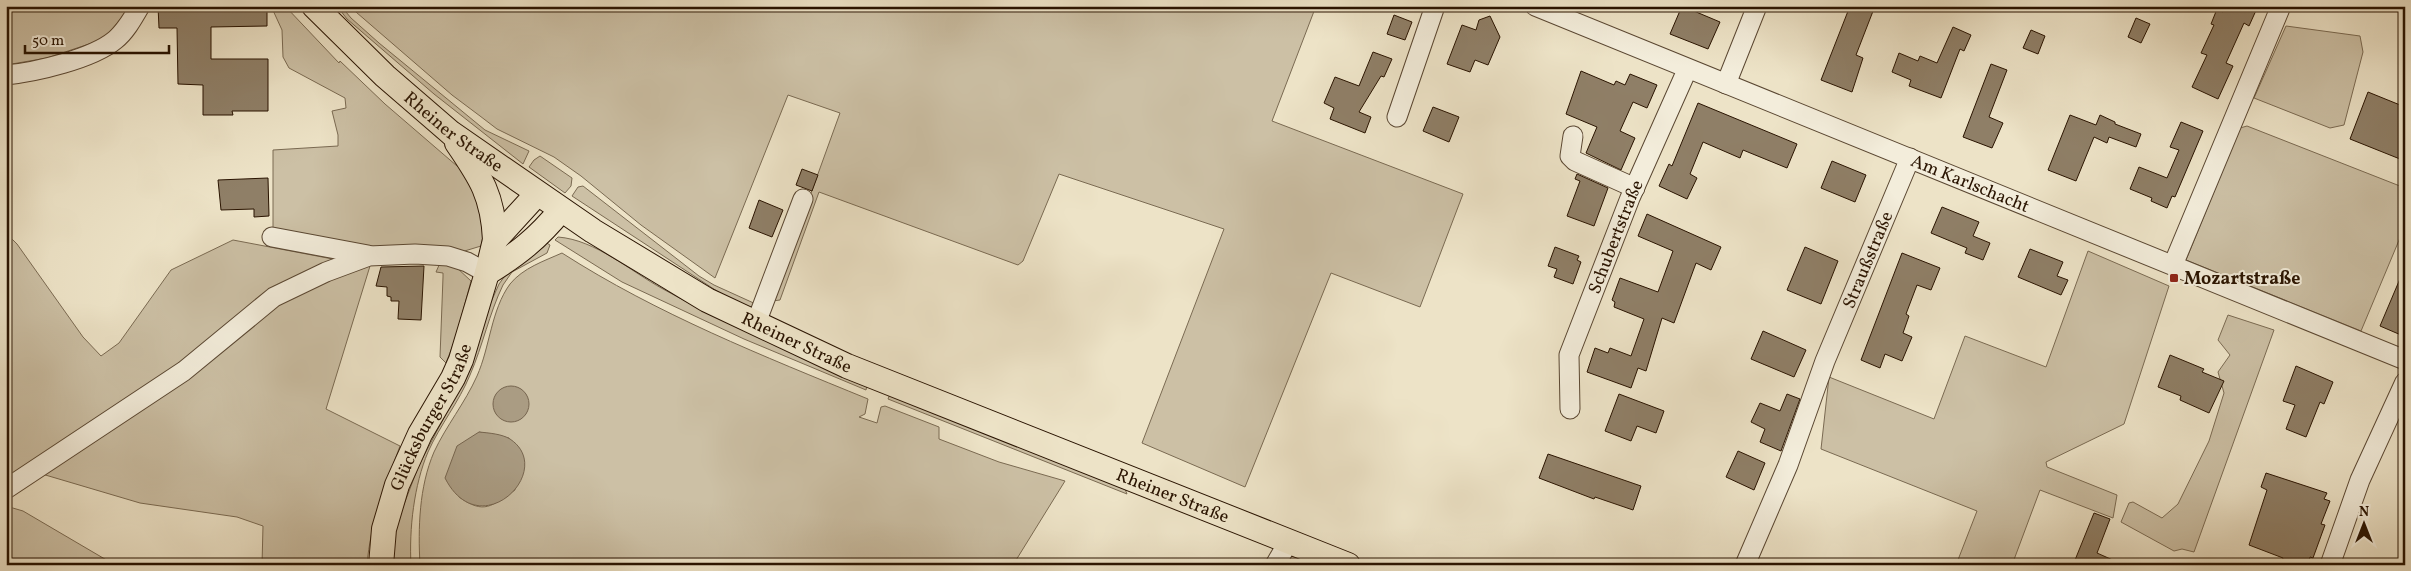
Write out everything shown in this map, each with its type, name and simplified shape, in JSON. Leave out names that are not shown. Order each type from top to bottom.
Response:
[{"type":"main road","name":"Rheiner Straße","points":[[314,6],[379,70],[451,133],[561,210],[707,300],[847,366],[1348,565]]},
{"type":"main road","points":[[451,133],[481,179],[490,198],[494,240]]},
{"type":"main road","points":[[494,240],[537,194]]},
{"type":"main road","points":[[487,273],[517,255],[541,235],[561,210]]},
{"type":"main road","name":"Glücksburger Straße","points":[[381,565],[384,529],[397,485],[420,434],[453,378],[461,360],[487,273],[494,240]]},
{"type":"street","points":[[6,75],[28,73],[96,51],[115,40],[130,24],[140,6]]},
{"type":"street","points":[[1397,117],[1436,6]]},
{"type":"street","name":"Am Karlschacht","points":[[1535,6],[1687,70],[1910,158],[2405,360]]},
{"type":"street","points":[[1726,84],[1757,6]]},
{"type":"street","points":[[2173,265],[2281,6]]},
{"type":"street","name":"Schubertstraße","points":[[1570,409],[1569,355],[1635,188],[1687,70]]},
{"type":"street","points":[[1573,136],[1570,156],[1575,161],[1635,188]]},
{"type":"street","name":"Straußstraße","points":[[1745,565],[1788,464],[1825,361],[1910,158]]},
{"type":"street","points":[[756,324],[803,200]]},
{"type":"street","points":[[272,237],[369,256],[415,254],[448,256],[467,262],[487,273]]},
{"type":"street","points":[[6,489],[184,371],[274,297],[326,272],[369,256]]},
{"type":"street","points":[[2330,565],[2360,480],[2405,382]]},
{"type":"street","points":[[1275,565],[1289,542]]},
{"type":"shaded area","points":[[6,6],[131,6],[104,39],[47,58],[6,65]]},
{"type":"shaded area","points":[[271,6],[285,6],[339,63],[340,61],[385,104],[464,172],[480,199],[484,231],[481,246],[458,253],[366,249],[273,230],[273,150],[338,146],[338,135],[332,111],[346,108],[345,98],[289,68],[283,57],[282,30]]},
{"type":"shaded area","points":[[337,6],[341,6],[351,18],[379,43],[485,130],[529,151],[523,164],[434,94],[347,19]]},
{"type":"shaded area","points":[[349,6],[1316,6],[1272,121],[1463,194],[1420,307],[1331,273],[1245,487],[1142,443],[1224,229],[1059,174],[1023,261],[1018,265],[819,192],[780,300],[772,301],[840,113],[788,95],[715,278],[641,225],[581,176],[554,157],[497,129],[452,95]]},
{"type":"shaded area","points":[[2286,26],[2360,36],[2363,52],[2344,125],[2330,128],[2254,98]]},
{"type":"shaded area","points":[[2247,126],[2405,188],[2405,226],[2361,331],[2186,260],[2240,128]]},
{"type":"shaded area","points":[[540,156],[572,178],[571,186],[565,193],[529,167]]},
{"type":"shaded area","points":[[583,186],[699,276],[758,305],[753,310],[726,297],[572,196],[578,187]]},
{"type":"shaded area","points":[[6,233],[17,244],[83,337],[101,356],[119,343],[171,270],[233,240],[338,260],[6,481]]},
{"type":"shaded area","points":[[558,237],[572,239],[599,250],[688,303],[764,340],[867,385],[866,390],[744,339],[622,282],[555,240]]},
{"type":"shaded area","points":[[545,242],[550,245],[547,253],[512,272],[503,285],[470,375],[428,452],[416,493],[411,537],[411,565],[389,565],[398,520],[419,465],[470,368],[491,302],[499,284],[507,273]]},
{"type":"shaded area","points":[[2088,251],[2169,286],[2124,424],[2046,462],[2047,467],[2117,495],[2113,518],[2040,490],[2012,565],[1956,565],[1977,511],[1821,449],[1829,377],[1934,419],[1965,336],[2046,367]]},
{"type":"shaded area","points":[[562,253],[635,296],[673,315],[750,350],[868,399],[865,414],[859,417],[877,423],[881,407],[885,406],[939,427],[939,439],[999,462],[1065,481],[1013,565],[420,565],[419,537],[422,493],[429,465],[444,433],[477,376],[504,294],[515,278],[534,266]],"holes":[[[479,432],[509,438],[515,490],[494,504],[482,507],[468,503],[459,497]]]},
{"type":"shaded area","points":[[357,263],[370,266],[326,409],[400,446],[375,519],[367,565],[262,565],[263,526],[237,517],[140,503],[42,474],[281,300]]},
{"type":"shaded area","points":[[440,263],[455,266],[471,281],[456,337],[446,363],[440,357],[443,273],[436,272]]},
{"type":"shaded area","points":[[2228,315],[2274,330],[2194,552],[2182,549],[2174,551],[2121,522],[2129,503],[2133,502],[2162,518],[2178,504],[2209,441],[2224,393],[2218,372],[2230,355],[2218,340]]},
{"type":"shaded area","points":[[511,386],[518,387],[524,391],[528,397],[528,411],[524,417],[518,421],[511,422],[504,421],[498,417],[494,411],[493,404],[494,397],[498,391],[504,387]]},
{"type":"shaded area","points":[[890,394],[1125,489],[1127,494],[888,399]]},
{"type":"shaded area","points":[[479,432],[507,437],[522,452],[525,468],[519,483],[508,496],[493,504],[477,505],[460,497],[445,478],[457,446]]},
{"type":"shaded area","points":[[6,506],[23,511],[115,565],[6,565]]},
{"type":"building","points":[[158,6],[173,6],[173,9],[267,7],[267,26],[211,27],[211,59],[268,59],[268,111],[232,111],[233,115],[203,115],[203,85],[178,84],[177,28],[159,28]]},
{"type":"building","points":[[1682,6],[1720,22],[1708,49],[1670,34]]},
{"type":"building","points":[[1850,6],[1875,6],[1856,55],[1863,58],[1852,92],[1821,80]]},
{"type":"building","points":[[2225,6],[2258,6],[2249,26],[2244,23],[2226,63],[2233,66],[2218,99],[2192,87],[2207,55],[2201,53],[2214,25],[2211,24],[2217,9],[2223,12]]},
{"type":"building","points":[[1394,15],[1412,22],[1405,40],[1387,34]]},
{"type":"building","points":[[1490,16],[1500,37],[1488,65],[1475,60],[1470,72],[1447,64],[1462,25],[1476,30],[1479,20]]},
{"type":"building","points":[[2136,18],[2150,24],[2141,43],[2128,37]]},
{"type":"building","points":[[1953,27],[1971,35],[1964,51],[1960,49],[1941,98],[1909,86],[1911,80],[1892,72],[1899,53],[1918,61],[1920,56],[1937,63]]},
{"type":"building","points":[[2031,30],[2045,36],[2038,54],[2023,48]]},
{"type":"building","points":[[1373,52],[1392,59],[1384,77],[1381,76],[1359,112],[1371,117],[1365,133],[1330,119],[1334,108],[1324,103],[1335,77],[1359,86]]},
{"type":"building","points":[[1991,64],[2007,70],[1989,117],[2003,123],[1992,148],[1963,137]]},
{"type":"building","points":[[1581,71],[1614,85],[1616,81],[1625,85],[1630,74],[1657,85],[1647,108],[1633,102],[1620,131],[1635,138],[1621,170],[1586,153],[1597,127],[1566,114]]},
{"type":"building","points":[[2368,92],[2405,107],[2405,161],[2350,139]]},
{"type":"building","points":[[1698,103],[1797,144],[1787,168],[1743,150],[1740,158],[1703,142],[1690,174],[1697,178],[1687,199],[1659,186],[1669,164],[1672,166]]},
{"type":"building","points":[[1433,107],[1459,117],[1449,142],[1423,131]]},
{"type":"building","points":[[2070,115],[2096,125],[2100,115],[2115,122],[2115,124],[2141,134],[2136,147],[2109,137],[2107,143],[2094,137],[2076,181],[2048,170]]},
{"type":"building","points":[[2181,122],[2203,131],[2175,197],[2172,196],[2167,208],[2151,201],[2152,198],[2130,189],[2139,167],[2167,178],[2179,150],[2170,147]]},
{"type":"building","points":[[1832,161],[1866,175],[1855,202],[1821,188]]},
{"type":"building","points":[[802,169],[818,175],[812,191],[796,185]]},
{"type":"building","points":[[1577,174],[1608,188],[1594,226],[1567,216],[1580,181],[1575,179]]},
{"type":"building","points":[[268,178],[269,216],[254,217],[254,209],[221,210],[218,180]]},
{"type":"building","points":[[759,200],[783,210],[772,237],[749,228]]},
{"type":"building","points":[[1942,207],[1979,222],[1973,236],[1990,243],[1983,260],[1965,253],[1967,248],[1931,233]]},
{"type":"building","points":[[1647,214],[1721,247],[1711,270],[1696,263],[1674,323],[1662,318],[1646,371],[1638,368],[1631,388],[1587,372],[1595,348],[1608,353],[1610,348],[1631,356],[1644,319],[1614,307],[1615,302],[1612,300],[1620,278],[1658,292],[1673,251],[1638,236]]},
{"type":"building","points":[[1555,247],[1579,256],[1577,260],[1581,262],[1573,284],[1554,277],[1557,269],[1548,266]]},
{"type":"building","points":[[1805,247],[1838,261],[1821,304],[1787,290]]},
{"type":"building","points":[[2030,249],[2063,262],[2057,276],[2068,280],[2061,295],[2018,277]]},
{"type":"building","points":[[1902,253],[1940,268],[1931,290],[1917,285],[1906,314],[1909,316],[1903,333],[1912,337],[1902,361],[1885,354],[1880,368],[1861,360]]},
{"type":"building","points":[[424,266],[421,320],[398,319],[399,301],[391,301],[391,297],[387,296],[387,287],[376,286],[381,267]]},
{"type":"building","points":[[2405,267],[2405,324],[2401,335],[2380,326]]},
{"type":"building","points":[[1763,331],[1806,350],[1794,377],[1751,359]]},
{"type":"building","points":[[2170,355],[2204,369],[2202,372],[2224,381],[2209,413],[2180,400],[2181,396],[2158,387]]},
{"type":"building","points":[[2296,366],[2333,382],[2324,404],[2320,402],[2306,437],[2286,429],[2295,405],[2283,401]]},
{"type":"building","points":[[1619,394],[1664,411],[1656,433],[1637,426],[1631,441],[1605,431]]},
{"type":"building","points":[[1787,394],[1800,399],[1781,451],[1760,442],[1765,429],[1751,422],[1760,403],[1780,411]]},
{"type":"building","points":[[1738,451],[1765,463],[1754,490],[1726,477]]},
{"type":"building","points":[[1548,454],[1641,486],[1633,510],[1595,497],[1594,499],[1539,478]]},
{"type":"building","points":[[2266,473],[2327,493],[2324,499],[2330,501],[2321,524],[2325,525],[2313,558],[2310,557],[2308,565],[2281,565],[2283,558],[2249,545],[2267,490],[2261,487]]},
{"type":"building","points":[[2094,513],[2110,519],[2097,553],[2124,565],[2073,565]]},
{"type":"place","name":"Mozartstraße","points":[[2174,278]]}]
